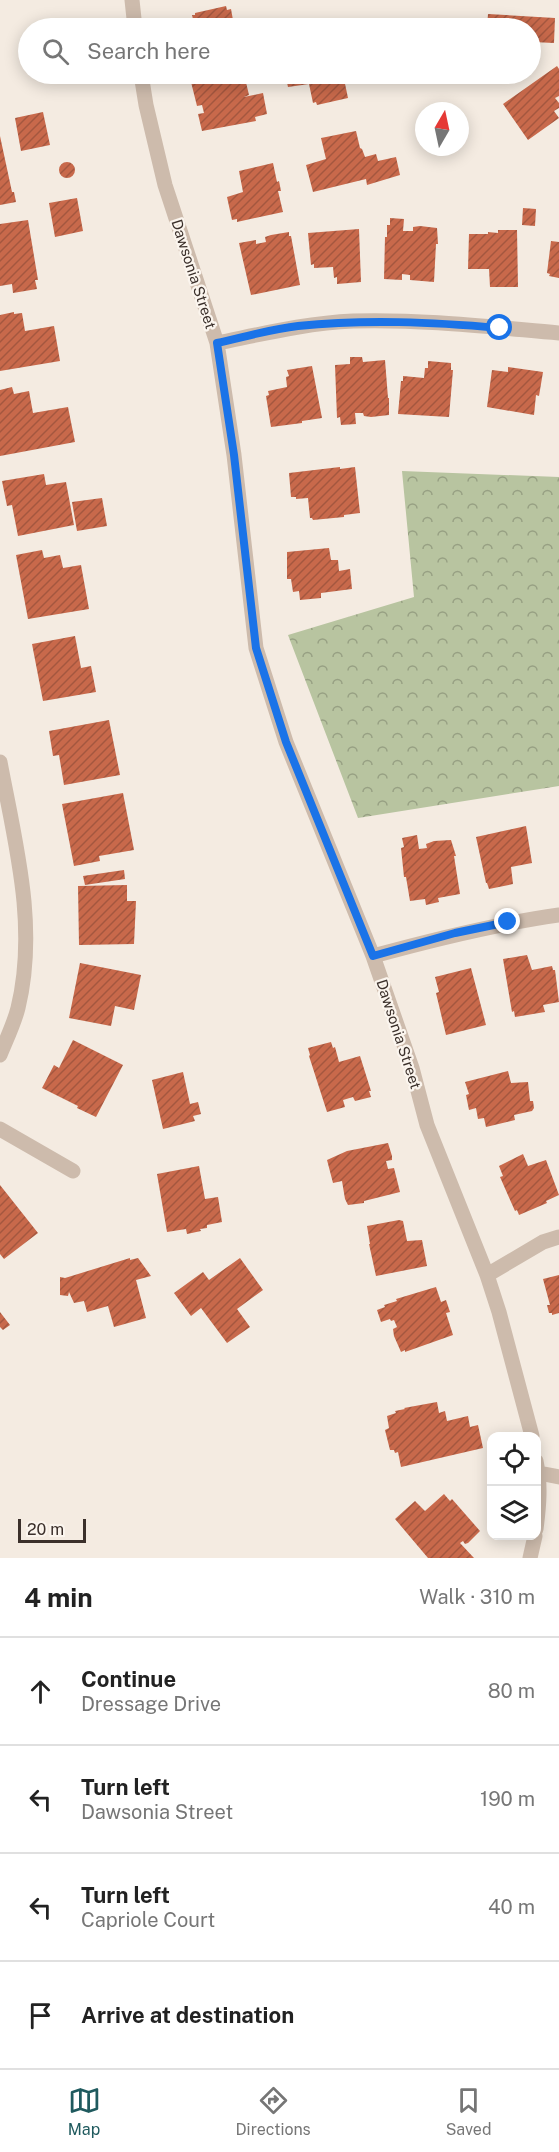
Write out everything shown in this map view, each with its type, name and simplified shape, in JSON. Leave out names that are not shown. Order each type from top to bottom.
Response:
[{"type":"street","points":[[132,0],[134,18]]},
{"type":"street","name":"Dawsonia Street","points":[[143,84],[165,185],[217,343],[234,455],[256,648],[286,742],[373,956],[412,1068],[427,1125],[487,1275],[531,1432]]},
{"type":"street","points":[[217,343],[295,327],[352,321],[426,321],[559,333]]},
{"type":"street","points":[[0,762],[23,886],[26,958],[18,1009],[0,1055]]},
{"type":"street","points":[[373,956],[455,933],[508,922],[559,915]]},
{"type":"street","points":[[0,1129],[73,1171]]},
{"type":"street","points":[[487,1275],[543,1242],[559,1237]]},
{"type":"street","points":[[541,1469],[559,1478]]},
{"type":"street","points":[[530,1558],[534,1540]]},
{"type":"green space","points":[[402,471],[559,477],[559,786],[358,818],[288,635],[414,597]]},
{"type":"building","points":[[226,6],[227,10],[231,9],[233,18],[193,18],[192,15]]},
{"type":"building","points":[[488,14],[555,18],[554,43],[541,42],[541,18],[488,18]]},
{"type":"building","points":[[557,66],[559,69],[559,96],[555,98],[559,103],[559,108],[554,111],[559,118],[528,140],[503,104],[531,84],[541,84],[541,77]]},
{"type":"building","points":[[192,84],[246,84],[249,95],[244,97],[263,93],[267,114],[255,117],[256,121],[202,131],[198,114],[204,113],[202,105],[197,106]]},
{"type":"building","points":[[287,84],[309,84],[288,87]]},
{"type":"building","points":[[309,84],[345,84],[348,98],[317,105],[316,102],[313,103]]},
{"type":"building","points":[[43,112],[50,145],[21,151],[15,118]]},
{"type":"building","points":[[356,131],[365,157],[376,154],[378,161],[396,157],[400,175],[367,185],[366,179],[313,192],[306,165],[326,159],[321,138]]},
{"type":"building","points":[[0,136],[16,202],[0,205]]},
{"type":"building","points":[[67,162],[73,164],[75,170],[73,176],[67,178],[61,176],[59,170],[61,164]]},
{"type":"building","points":[[273,163],[277,182],[279,181],[281,191],[278,191],[283,212],[237,222],[237,219],[232,220],[227,197],[243,192],[239,171]]},
{"type":"building","points":[[77,198],[83,231],[55,237],[49,203]]},
{"type":"building","points":[[523,208],[536,209],[535,226],[522,225]]},
{"type":"building","points":[[390,218],[404,219],[403,231],[413,231],[413,227],[420,226],[437,228],[438,244],[436,244],[434,282],[410,280],[410,275],[402,274],[402,280],[384,279],[385,237],[387,237],[387,225],[390,225]]},
{"type":"building","points":[[28,220],[38,280],[35,280],[37,289],[13,293],[12,284],[0,286],[0,224]]},
{"type":"building","points":[[359,229],[361,282],[337,284],[333,267],[314,268],[314,264],[311,265],[308,233]]},
{"type":"building","points":[[498,230],[517,230],[518,287],[490,287],[489,269],[468,269],[469,234],[498,233]]},
{"type":"building","points":[[289,232],[300,285],[251,295],[239,243],[256,240],[256,244],[266,242],[265,237]]},
{"type":"building","points":[[551,241],[559,242],[559,278],[549,276],[550,274],[547,273]]},
{"type":"building","points":[[14,312],[14,314],[22,313],[25,331],[54,326],[60,361],[0,371],[0,315]]},
{"type":"building","points":[[350,357],[362,357],[363,362],[385,360],[389,415],[371,417],[364,416],[363,413],[355,413],[356,424],[341,425],[340,417],[337,418],[335,365],[350,364]]},
{"type":"building","points":[[428,361],[451,363],[451,370],[453,370],[449,417],[398,414],[403,376],[424,378]]},
{"type":"building","points":[[312,366],[322,418],[271,427],[266,396],[269,395],[268,391],[287,387],[286,377],[289,376],[287,370]]},
{"type":"building","points":[[508,367],[543,372],[539,396],[536,395],[534,415],[487,407],[492,370],[508,372]]},
{"type":"building","points":[[12,387],[14,394],[29,391],[33,413],[68,407],[75,442],[0,456],[0,390]]},
{"type":"building","points":[[340,467],[340,469],[355,467],[360,513],[313,520],[310,518],[308,498],[291,497],[289,473]]},
{"type":"building","points":[[44,474],[46,485],[66,482],[74,525],[18,536],[12,505],[7,506],[2,481]]},
{"type":"building","points":[[102,498],[107,526],[77,531],[72,502]]},
{"type":"building","points":[[329,548],[331,560],[338,560],[339,571],[350,569],[352,589],[321,593],[321,598],[300,600],[299,591],[293,592],[291,579],[287,579],[287,552]]},
{"type":"building","points":[[42,550],[44,558],[60,555],[63,568],[81,565],[89,609],[28,619],[16,555]]},
{"type":"building","points":[[75,636],[81,668],[91,666],[96,692],[43,701],[32,644]]},
{"type":"building","points":[[109,720],[120,775],[64,785],[59,755],[53,756],[49,731]]},
{"type":"building","points":[[123,793],[134,850],[99,856],[100,861],[74,866],[62,804]]},
{"type":"building","points":[[526,826],[532,863],[511,867],[513,884],[489,889],[476,837]]},
{"type":"building","points":[[417,835],[419,849],[427,848],[426,844],[434,841],[451,840],[456,856],[454,856],[460,894],[438,898],[439,902],[426,905],[425,899],[410,901],[406,877],[404,877],[402,838]]},
{"type":"building","points":[[124,870],[125,879],[85,885],[83,876]]},
{"type":"building","points":[[127,885],[127,901],[136,901],[134,944],[79,945],[78,886]]},
{"type":"building","points":[[527,955],[532,970],[552,966],[555,970],[559,1002],[543,1005],[545,1012],[515,1017],[514,1011],[512,1012],[503,959]]},
{"type":"building","points":[[80,963],[141,975],[134,1010],[115,1006],[111,1026],[69,1018]]},
{"type":"building","points":[[471,968],[486,1025],[446,1035],[436,993],[439,992],[435,977]]},
{"type":"building","points":[[73,1040],[123,1065],[96,1117],[42,1088],[54,1065],[59,1068]]},
{"type":"building","points":[[331,1042],[333,1048],[335,1047],[339,1062],[360,1056],[371,1097],[355,1101],[353,1097],[343,1100],[345,1107],[327,1112],[308,1048]]},
{"type":"building","points":[[508,1071],[511,1083],[528,1082],[530,1101],[533,1101],[534,1108],[532,1111],[514,1115],[515,1120],[486,1127],[484,1118],[478,1119],[476,1108],[469,1110],[466,1095],[469,1094],[465,1082]]},
{"type":"building","points":[[183,1072],[190,1104],[198,1102],[201,1114],[193,1116],[195,1121],[163,1129],[152,1080]]},
{"type":"building","points":[[388,1143],[392,1160],[386,1161],[388,1169],[394,1168],[400,1192],[364,1201],[364,1203],[348,1205],[342,1181],[333,1183],[327,1160],[347,1151]]},
{"type":"building","points":[[523,1154],[528,1166],[546,1160],[559,1195],[519,1215],[500,1177],[503,1176],[499,1166]]},
{"type":"building","points":[[199,1166],[205,1199],[218,1197],[222,1222],[207,1225],[207,1228],[200,1229],[201,1231],[187,1234],[186,1229],[167,1232],[157,1174]]},
{"type":"building","points":[[0,1185],[38,1233],[4,1259],[0,1254]]},
{"type":"building","points":[[403,1221],[407,1241],[422,1240],[427,1266],[376,1276],[367,1226]]},
{"type":"building","points":[[130,1258],[130,1260],[138,1258],[151,1276],[136,1280],[146,1318],[114,1327],[108,1306],[87,1312],[84,1301],[74,1303],[69,1292],[68,1296],[60,1295],[60,1277],[65,1278]]},
{"type":"building","points":[[240,1258],[263,1290],[237,1309],[250,1327],[227,1343],[201,1308],[191,1316],[174,1293],[203,1272],[209,1280]]},
{"type":"building","points":[[559,1275],[559,1313],[552,1315],[547,1305],[550,1305],[543,1279]]},
{"type":"building","points":[[436,1287],[441,1302],[446,1300],[450,1312],[446,1313],[453,1335],[401,1352],[394,1336],[393,1329],[397,1327],[394,1320],[381,1322],[377,1310],[397,1301],[396,1299]]},
{"type":"building","points":[[0,1312],[10,1325],[3,1330],[0,1327]]},
{"type":"building","points":[[437,1402],[439,1413],[445,1411],[447,1421],[468,1416],[470,1427],[478,1425],[483,1448],[401,1467],[398,1452],[390,1450],[385,1430],[389,1428],[387,1416],[404,1408]]},
{"type":"building","points":[[444,1494],[450,1501],[452,1499],[480,1531],[468,1543],[465,1544],[463,1541],[460,1543],[474,1558],[428,1558],[395,1519],[415,1501],[425,1511]]},
{"type":"route","points":[[500,328],[426,321],[352,321],[295,327],[217,343],[234,455],[256,648],[286,742],[373,956],[455,933],[508,922]]}]
